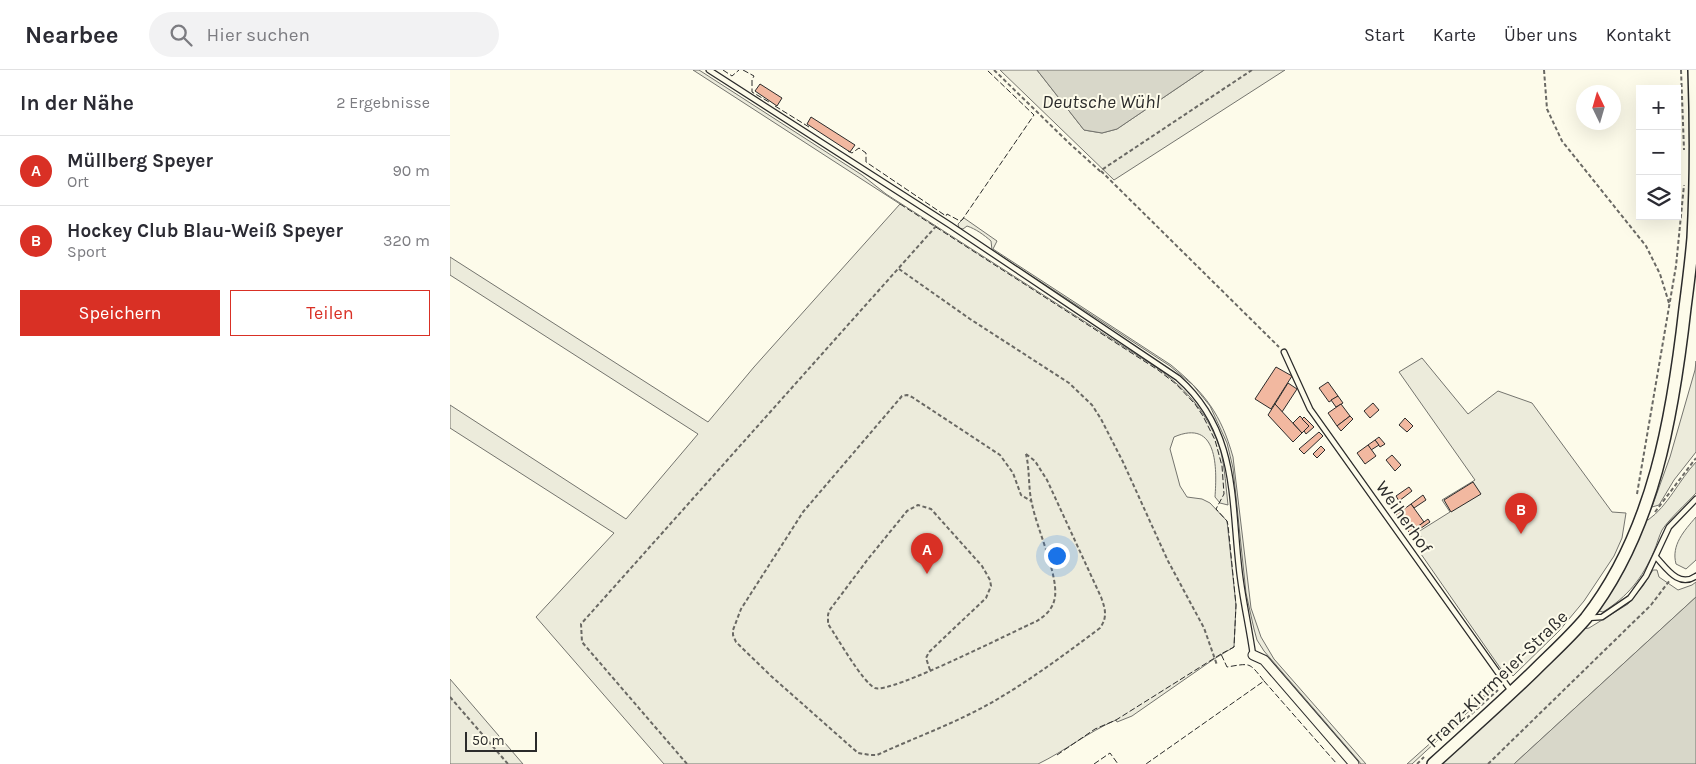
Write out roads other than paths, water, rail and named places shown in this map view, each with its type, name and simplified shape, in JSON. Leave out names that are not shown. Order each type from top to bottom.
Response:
[{"type":"street","name":"Franz-Kirrmeier-Straße","points":[[1429,761],[1585,618],[1615,574],[1642,515],[1663,441],[1675,379],[1684,315],[1693,222],[1696,111],[1694,70]]},
{"type":"street","points":[[1253,655],[1264,660],[1354,764]]},
{"type":"lane","points":[[709,70],[1178,378],[1197,396],[1213,421],[1226,455],[1242,593],[1253,655]]},
{"type":"lane","name":"Weiherhof","points":[[1284,352],[1310,409],[1509,689]]},
{"type":"lane","points":[[1585,618],[1602,617],[1630,598],[1656,558],[1669,527],[1696,499]]},
{"type":"lane","points":[[1656,558],[1672,576],[1679,580],[1691,579],[1696,576]]},
{"type":"water","name":"Deutsche Wühl","points":[[1037,70],[1204,70],[1117,129],[1102,133],[1084,130]]},
{"type":"water","points":[[1696,597],[1696,764],[1514,764]]},
{"type":"place","name":"Hockey Club Blau-Weiß Speyer","points":[[1521,534]]},
{"type":"place","name":"Müllberg Speyer","points":[[927,574]]}]
